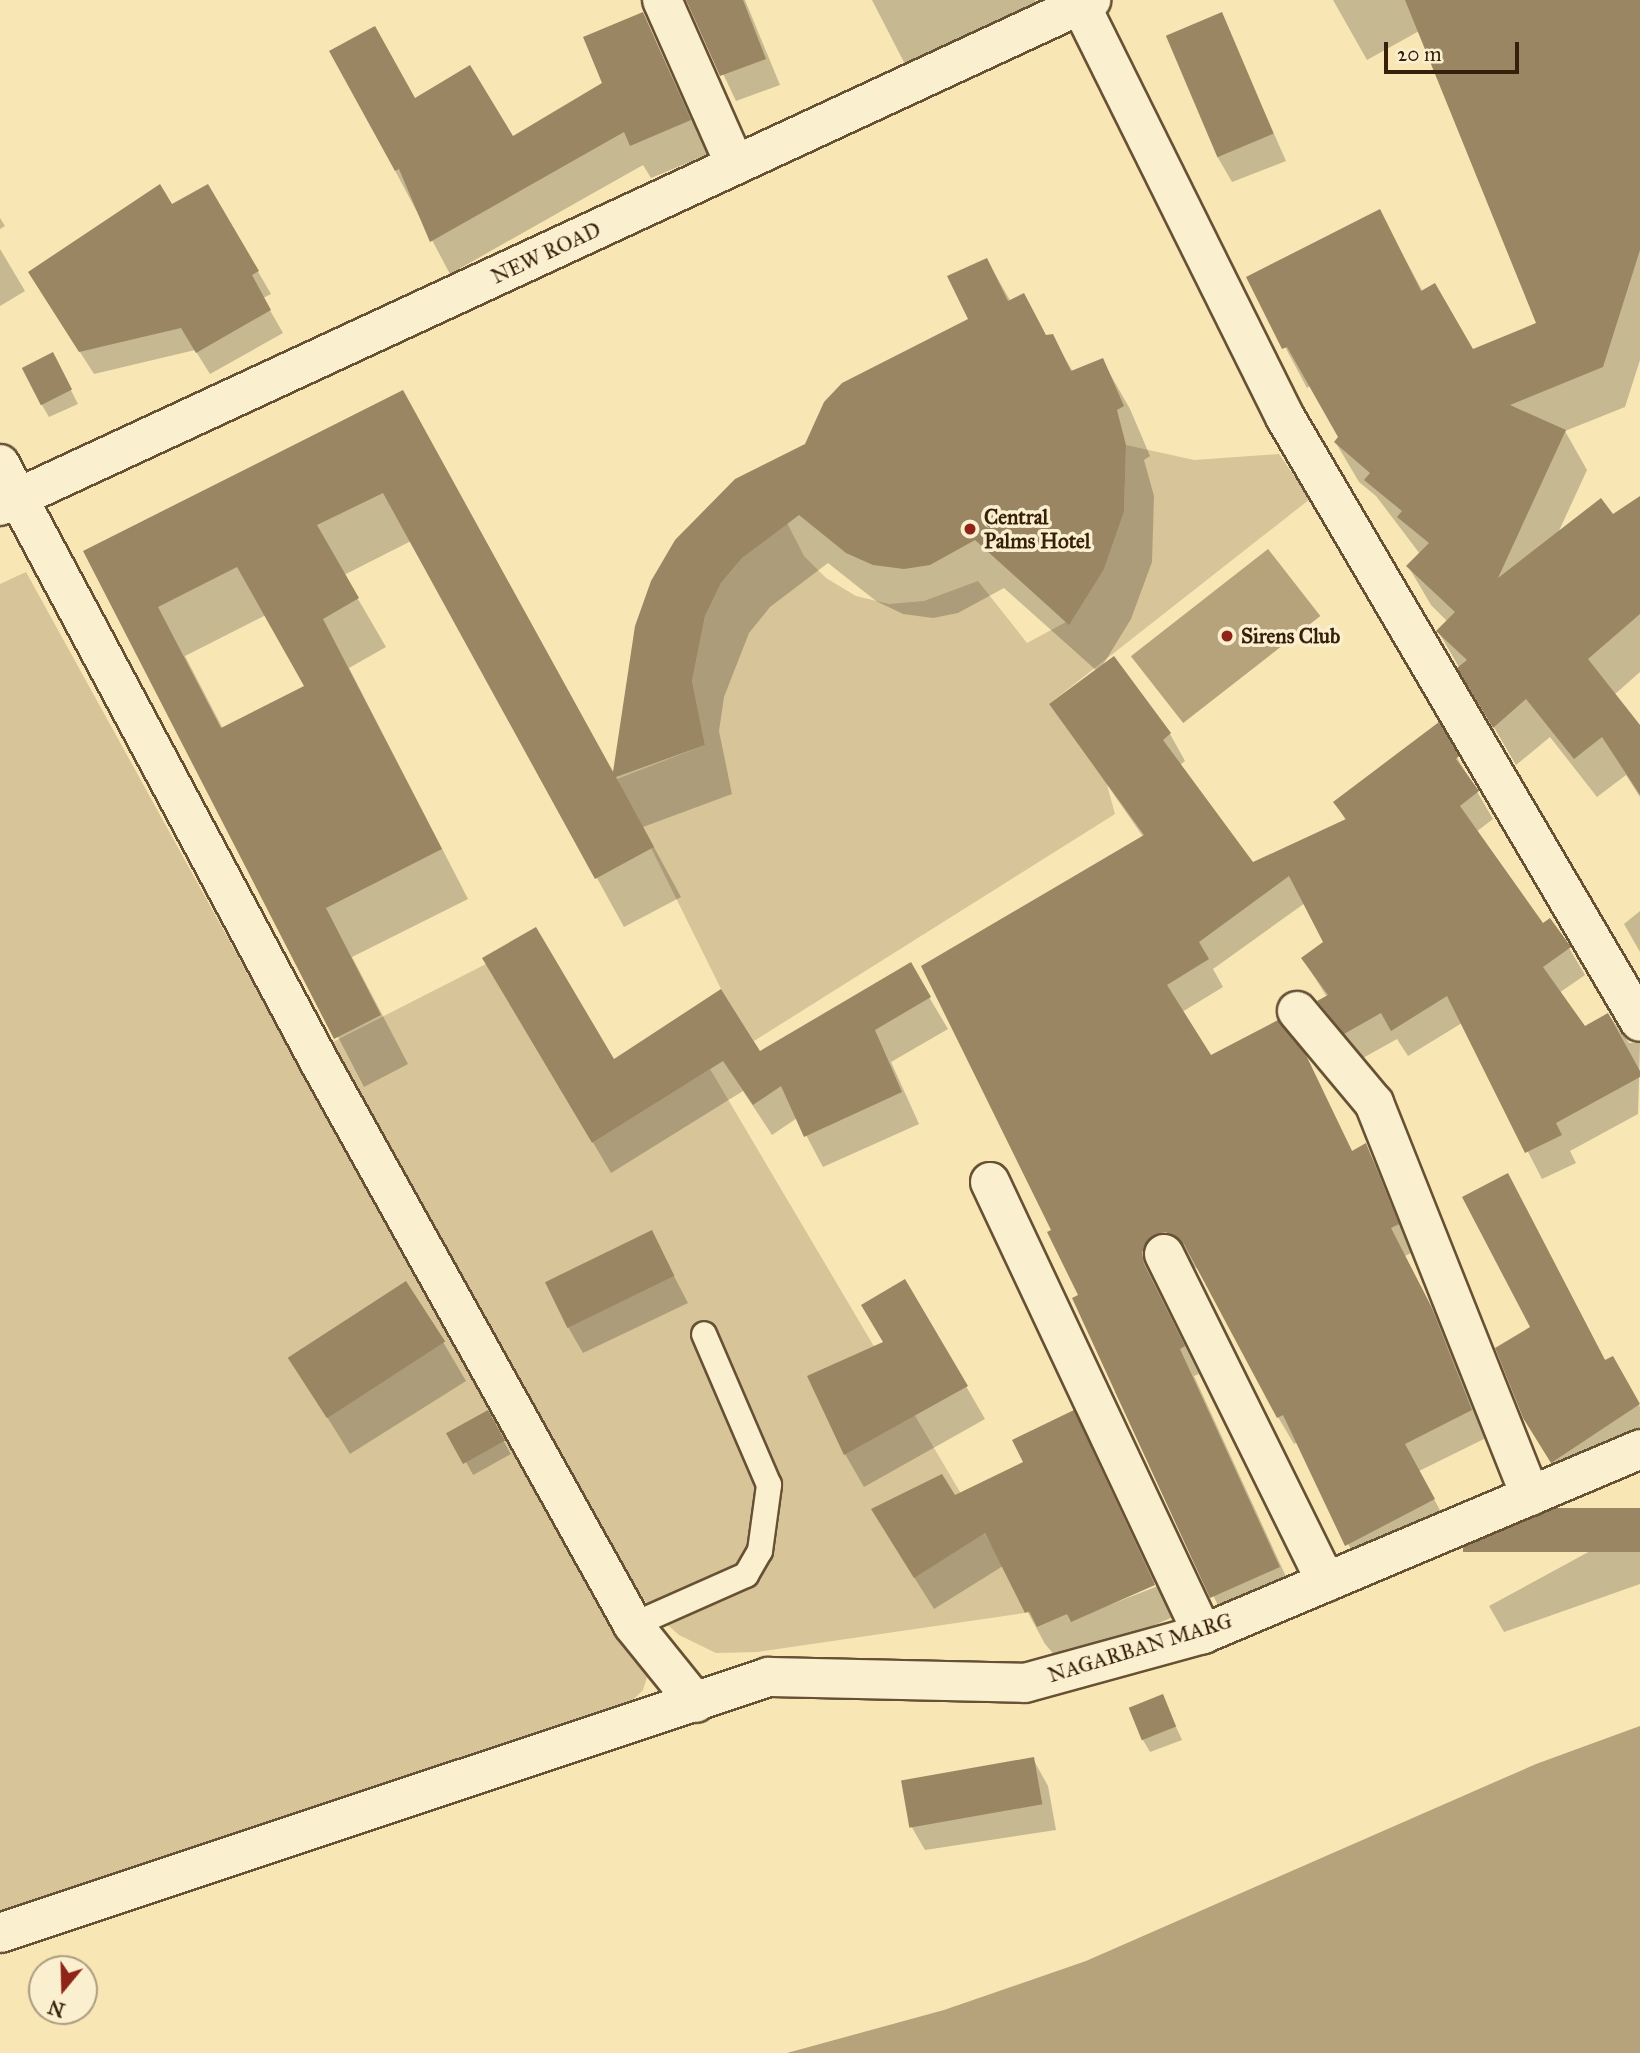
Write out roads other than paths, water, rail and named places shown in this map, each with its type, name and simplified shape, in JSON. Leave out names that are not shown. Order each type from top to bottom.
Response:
[{"type":"street","points":[[662,0],[735,165]]},
{"type":"street","points":[[1083,2],[1285,416],[1640,1022]]},
{"type":"street","name":"NEW ROAD","points":[[9,502],[1083,2]]},
{"type":"street","points":[[0,464],[9,502],[634,1625],[696,1703]]},
{"type":"street","points":[[1297,1011],[1374,1103],[1530,1496]]},
{"type":"street","points":[[990,1182],[1203,1634]]},
{"type":"street","points":[[1164,1254],[1326,1582]]},
{"type":"street","name":"NAGARBAN MARG","points":[[0,1933],[768,1677],[1025,1683],[1203,1634],[1640,1449]]},
{"type":"lane","points":[[634,1625],[746,1575],[760,1551],[769,1485],[704,1334]]},
{"type":"place","name":"Central Palms Hotel","points":[[970,529]]},
{"type":"place","name":"Sirens Club","points":[[1227,636]]}]
